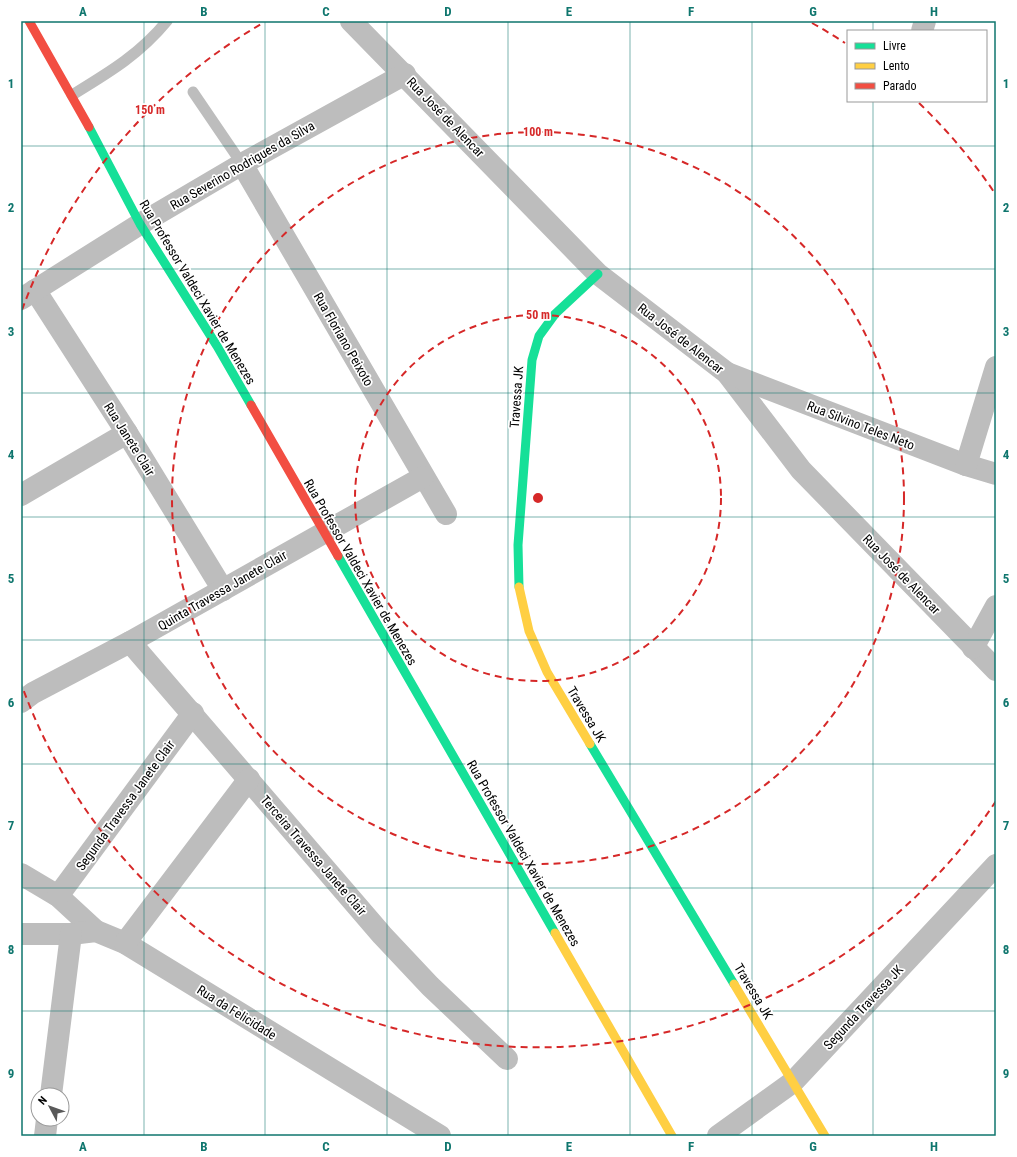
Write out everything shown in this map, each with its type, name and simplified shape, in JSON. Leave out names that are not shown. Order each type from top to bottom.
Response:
[{"type":"street","name":"Rua José de Alencar","points":[[351,21],[405,74],[598,274],[727,373],[801,470],[996,670]]},
{"type":"street","name":"Rua Professor Valdeci Xavier de Menezes","points":[[33,23],[140,224],[217,346],[323,533],[672,1136]]},
{"type":"street","name":"Rua Severino Rodrigues da Silva","points":[[28,295],[140,224],[242,164],[405,74]]},
{"type":"street","name":"Rua Floriano Peixoto","points":[[242,164],[423,477],[446,514]]},
{"type":"street","name":"Travessa JK","points":[[598,274],[555,314],[539,336],[532,360],[525,477],[518,545],[518,583],[529,631],[547,672],[825,1136]]},
{"type":"street","name":"Rua Janete Clair","points":[[28,295],[127,432],[222,590]]},
{"type":"street","points":[[966,465],[996,367]]},
{"type":"street","name":"Rua Silvino Teles Neto","points":[[727,373],[966,465],[996,474]]},
{"type":"street","points":[[21,495],[127,432]]},
{"type":"street","name":"Quinta Travessa Janete Clair","points":[[21,702],[33,693],[130,642],[423,477]]},
{"type":"street","points":[[973,648],[996,606]]},
{"type":"street","name":"Terceira Travessa Janete Clair","points":[[130,642],[193,713],[382,935],[430,986],[507,1059]]},
{"type":"street","name":"Segunda Travessa Janete Clair","points":[[58,896],[193,713]]},
{"type":"street","points":[[125,943],[249,779]]},
{"type":"street","name":"Segunda Travessa JK","points":[[718,1136],[794,1082],[996,864]]},
{"type":"street","points":[[21,874],[58,896],[96,931]]},
{"type":"street","name":"Rua da Felicidade","points":[[21,934],[71,934],[96,931],[125,943],[440,1136]]},
{"type":"street","points":[[51,1087],[71,934]]},
{"type":"lane","points":[[72,95],[139,52],[167,21]]},
{"type":"lane","points":[[192,92],[242,164]]},
{"type":"traffic: fast","points":[[89,127],[140,224],[217,346],[251,405]]},
{"type":"traffic: fast","points":[[519,587],[518,545],[532,360],[539,336],[555,314],[598,274]]},
{"type":"traffic: fast","points":[[338,556],[555,933]]},
{"type":"traffic: fast","points":[[590,744],[734,984]]},
{"type":"traffic: slow","points":[[519,587],[529,631],[547,672],[590,744]]},
{"type":"traffic: slow","points":[[555,933],[672,1136]]},
{"type":"traffic: slow","points":[[734,984],[825,1136]]},
{"type":"traffic: jam","points":[[29,21],[89,127]]},
{"type":"traffic: jam","points":[[251,405],[338,556]]}]
